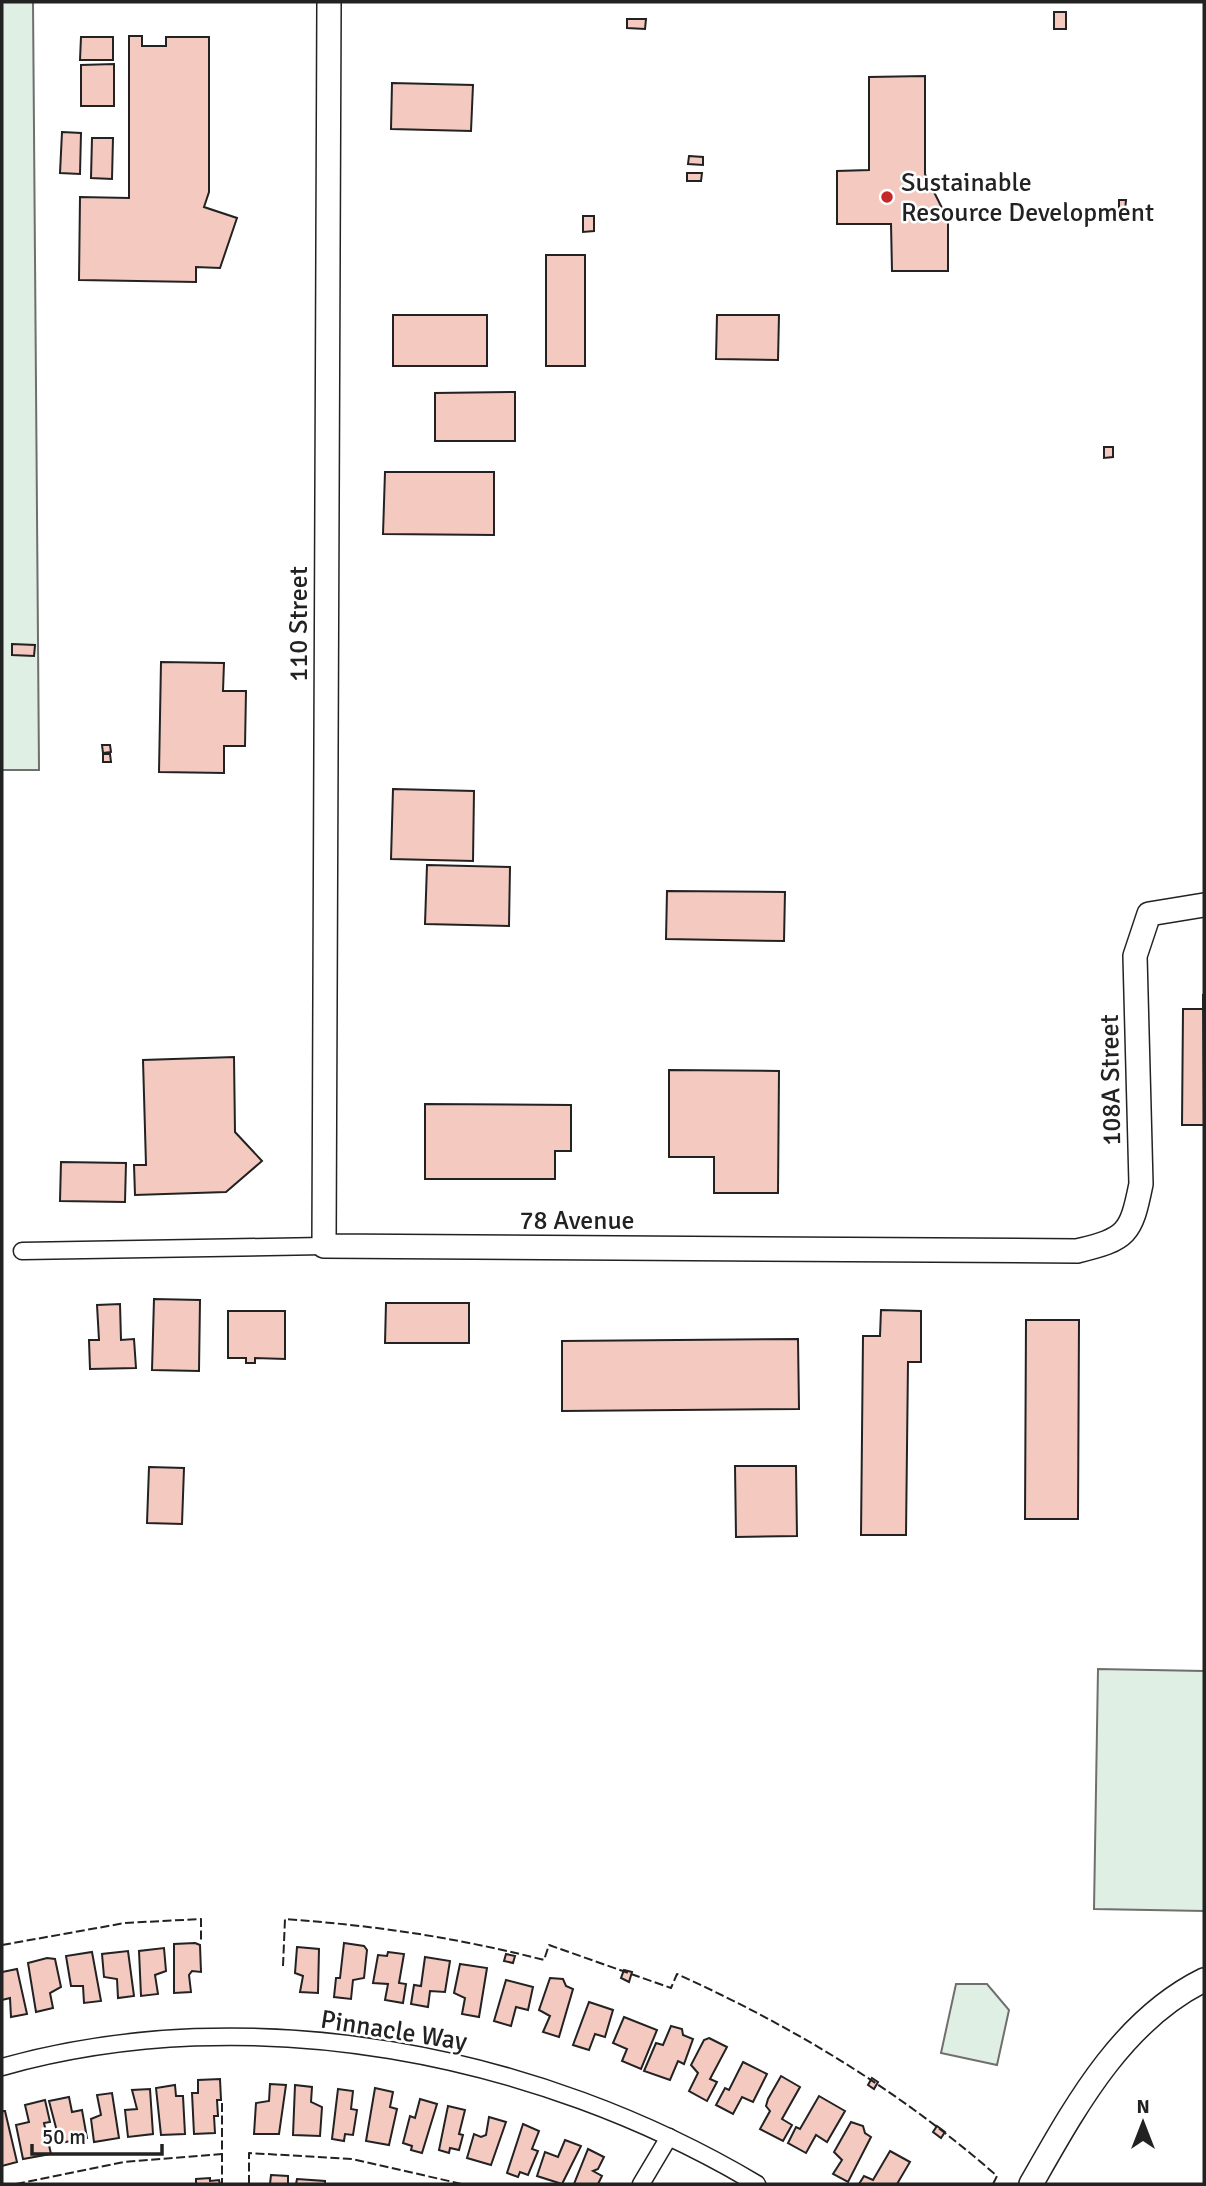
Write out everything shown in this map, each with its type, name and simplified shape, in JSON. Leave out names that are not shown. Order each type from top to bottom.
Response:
[{"type":"street","name":"110 Street","points":[[324,1246],[328,2]]},
{"type":"street","name":"108A Street","points":[[1125,1230],[1134,1221],[1140,1184],[1135,956],[1149,914],[1204,905]]},
{"type":"street","name":"78 Avenue","points":[[22,1251],[324,1246],[1077,1251],[1113,1242],[1125,1230]]},
{"type":"street","points":[[1031,2184],[1071,2114],[1113,2055],[1152,2016],[1204,1980]]},
{"type":"street","name":"Pinnacle Way","points":[[2,2067],[33,2058],[178,2039],[230,2038],[366,2046],[431,2057],[519,2079],[593,2103],[669,2137],[757,2184]]},
{"type":"street","points":[[641,2184],[669,2137]]},
{"type":"green space","points":[[2,2],[33,2],[39,770],[2,770]]},
{"type":"green space","points":[[1098,1669],[1204,1671],[1204,1911],[1094,1909]]},
{"type":"green space","points":[[956,1984],[987,1984],[1009,2010],[997,2065],[941,2053]]},
{"type":"building","points":[[1054,12],[1066,12],[1066,29],[1054,29]]},
{"type":"building","points":[[627,19],[646,19],[645,29],[627,28]]},
{"type":"building","points":[[129,36],[142,36],[142,46],[166,46],[166,37],[209,37],[209,192],[204,207],[237,218],[220,268],[196,267],[196,282],[79,280],[80,197],[129,198]]},
{"type":"building","points":[[81,37],[113,37],[113,60],[80,60]]},
{"type":"building","points":[[114,64],[114,106],[81,106],[81,65]]},
{"type":"building","name":"Sustainable Resource Development","points":[[925,76],[925,174],[948,220],[948,271],[892,271],[891,224],[837,224],[837,171],[869,170],[869,77]]},
{"type":"building","points":[[392,83],[473,85],[471,131],[391,129]]},
{"type":"building","points":[[62,132],[81,133],[80,174],[60,173]]},
{"type":"building","points":[[92,138],[113,138],[112,179],[91,178]]},
{"type":"building","points":[[689,156],[703,157],[703,165],[688,164]]},
{"type":"building","points":[[687,173],[702,173],[701,181],[687,181]]},
{"type":"building","points":[[1119,200],[1126,200],[1125,210],[1119,210]]},
{"type":"building","points":[[583,216],[594,216],[594,231],[583,232]]},
{"type":"building","points":[[546,255],[585,255],[585,366],[546,366]]},
{"type":"building","points":[[393,315],[487,315],[487,366],[393,366]]},
{"type":"building","points":[[717,315],[779,315],[778,360],[716,359]]},
{"type":"building","points":[[515,392],[515,441],[435,441],[435,393]]},
{"type":"building","points":[[1104,447],[1113,447],[1113,457],[1104,458]]},
{"type":"building","points":[[385,472],[494,472],[494,535],[383,534]]},
{"type":"building","points":[[12,644],[35,645],[34,656],[12,655]]},
{"type":"building","points":[[161,662],[224,663],[223,691],[246,691],[245,746],[224,746],[224,773],[159,772]]},
{"type":"building","points":[[102,745],[110,745],[111,752],[103,753]]},
{"type":"building","points":[[103,754],[110,754],[111,762],[103,762]]},
{"type":"building","points":[[393,789],[474,791],[473,861],[391,859]]},
{"type":"building","points":[[427,865],[510,867],[509,926],[425,924]]},
{"type":"building","points":[[667,891],[785,892],[784,941],[666,939]]},
{"type":"building","points":[[1203,994],[1204,1125],[1182,1125],[1183,1009],[1203,1009]]},
{"type":"building","points":[[234,1057],[235,1132],[262,1161],[226,1192],[135,1195],[134,1165],[146,1165],[143,1060]]},
{"type":"building","points":[[669,1070],[779,1071],[778,1193],[714,1193],[714,1157],[669,1157]]},
{"type":"building","points":[[425,1104],[571,1105],[571,1151],[555,1151],[555,1179],[425,1179]]},
{"type":"building","points":[[61,1162],[126,1163],[125,1202],[60,1201]]},
{"type":"building","points":[[154,1299],[200,1300],[199,1371],[152,1370]]},
{"type":"building","points":[[386,1303],[469,1303],[469,1343],[385,1343]]},
{"type":"building","points":[[120,1304],[121,1340],[134,1339],[136,1368],[90,1369],[89,1340],[99,1340],[97,1305]]},
{"type":"building","points":[[881,1310],[921,1311],[921,1362],[908,1362],[906,1535],[861,1535],[863,1336],[880,1336]]},
{"type":"building","points":[[228,1311],[285,1311],[285,1359],[255,1358],[255,1363],[246,1363],[246,1358],[228,1358]]},
{"type":"building","points":[[1026,1320],[1079,1320],[1078,1519],[1025,1519]]},
{"type":"building","points":[[798,1339],[799,1409],[562,1411],[562,1341]]},
{"type":"building","points":[[735,1466],[796,1466],[797,1536],[736,1537]]},
{"type":"building","points":[[149,1467],[184,1468],[182,1524],[147,1523]]},
{"type":"building","points":[[344,1943],[364,1946],[367,1950],[364,1978],[353,1980],[351,1999],[334,1997],[336,1978],[340,1978]]},
{"type":"building","points":[[174,1944],[200,1945],[201,1972],[192,1971],[189,1975],[191,1992],[174,1993]]},
{"type":"building","points":[[297,1947],[319,1949],[318,1993],[300,1992],[303,1976],[295,1973]]},
{"type":"building","points":[[164,1948],[166,1971],[155,1975],[158,1994],[141,1996],[139,1951]]},
{"type":"building","points":[[128,1951],[134,1996],[118,1998],[117,1979],[104,1977],[102,1954]]},
{"type":"building","points":[[92,1952],[101,2001],[84,2003],[83,1986],[71,1986],[66,1956]]},
{"type":"building","points":[[388,1952],[404,1954],[399,1983],[406,1984],[403,2003],[385,2000],[388,1984],[373,1983],[378,1955],[387,1956]]},
{"type":"building","points":[[506,1954],[515,1956],[513,1963],[504,1961]]},
{"type":"building","points":[[425,1957],[450,1961],[445,1992],[430,1991],[428,2007],[411,2004],[414,1985],[421,1986]]},
{"type":"building","points":[[47,1958],[55,1959],[61,1987],[50,1993],[53,2008],[36,2012],[28,1963]]},
{"type":"building","points":[[460,1964],[487,1968],[479,2017],[462,2014],[465,1998],[454,1993]]},
{"type":"building","points":[[17,1969],[27,2014],[11,2017],[10,1998],[2,2000],[2,1972]]},
{"type":"building","points":[[624,1970],[632,1972],[629,1982],[621,1978]]},
{"type":"building","points":[[550,1978],[563,1979],[566,1986],[573,1989],[559,2037],[543,2032],[550,2016],[539,2010]]},
{"type":"building","points":[[506,1980],[533,1987],[528,2010],[516,2007],[511,2026],[494,2021]]},
{"type":"building","points":[[589,2002],[613,2010],[605,2037],[595,2034],[589,2050],[573,2045]]},
{"type":"building","points":[[624,2017],[657,2030],[641,2069],[622,2061],[627,2049],[613,2043]]},
{"type":"building","points":[[671,2026],[682,2029],[683,2035],[693,2039],[684,2064],[678,2061],[670,2080],[644,2071],[656,2043],[663,2045]]},
{"type":"building","points":[[709,2038],[727,2047],[710,2079],[717,2082],[707,2101],[689,2091],[698,2073],[691,2065],[704,2040]]},
{"type":"building","points":[[743,2062],[767,2074],[753,2102],[742,2097],[733,2114],[716,2105],[725,2088],[729,2090]]},
{"type":"building","points":[[781,2076],[800,2087],[782,2119],[792,2125],[783,2141],[760,2129],[770,2111],[766,2106],[768,2099]]},
{"type":"building","points":[[872,2078],[878,2082],[874,2089],[868,2085]]},
{"type":"building","points":[[220,2079],[221,2100],[217,2100],[218,2116],[214,2116],[215,2133],[194,2134],[192,2093],[198,2093],[198,2080]]},
{"type":"building","points":[[270,2084],[286,2085],[279,2134],[254,2134],[256,2103],[269,2101]]},
{"type":"building","points":[[175,2085],[176,2096],[183,2096],[185,2134],[161,2135],[156,2088]]},
{"type":"building","points":[[295,2085],[312,2087],[311,2102],[322,2107],[320,2136],[293,2135]]},
{"type":"building","points":[[375,2088],[393,2092],[390,2107],[397,2109],[389,2145],[366,2141]]},
{"type":"building","points":[[150,2089],[153,2134],[128,2137],[125,2110],[137,2109],[132,2090]]},
{"type":"building","points":[[338,2089],[353,2091],[351,2109],[357,2110],[353,2135],[345,2134],[344,2141],[332,2139]]},
{"type":"building","points":[[112,2093],[119,2138],[94,2142],[91,2119],[101,2115],[97,2095]]},
{"type":"building","points":[[819,2096],[845,2111],[827,2142],[816,2135],[806,2153],[788,2143],[796,2127],[800,2129]]},
{"type":"building","points":[[69,2097],[72,2112],[82,2110],[87,2138],[60,2143],[49,2101]]},
{"type":"building","points":[[420,2099],[437,2104],[422,2153],[411,2150],[412,2146],[403,2143],[410,2116],[415,2118]]},
{"type":"building","points":[[45,2100],[50,2122],[44,2123],[51,2154],[23,2159],[16,2125],[29,2122],[25,2105]]},
{"type":"building","points":[[448,2106],[465,2110],[459,2134],[463,2135],[459,2150],[450,2148],[449,2153],[439,2150]]},
{"type":"building","points":[[2,2111],[5,2111],[17,2162],[2,2166]]},
{"type":"building","points":[[489,2117],[506,2122],[491,2165],[467,2158],[474,2134],[481,2137],[486,2135]]},
{"type":"building","points":[[851,2122],[863,2126],[865,2133],[871,2137],[848,2182],[833,2174],[842,2160],[834,2152]]},
{"type":"building","points":[[523,2124],[539,2131],[532,2149],[538,2151],[528,2175],[520,2172],[518,2177],[507,2173]]},
{"type":"building","points":[[937,2126],[945,2132],[941,2138],[933,2132]]},
{"type":"building","points":[[565,2140],[581,2146],[562,2184],[537,2176],[545,2152],[558,2157]]},
{"type":"building","points":[[588,2149],[604,2157],[598,2169],[593,2171],[602,2176],[598,2184],[574,2184]]},
{"type":"building","points":[[890,2151],[910,2162],[897,2184],[859,2184],[864,2176],[873,2180]]},
{"type":"building","points":[[271,2175],[288,2176],[288,2184],[270,2184]]},
{"type":"building","points":[[210,2178],[210,2181],[219,2180],[220,2184],[196,2184],[196,2179]]},
{"type":"building","points":[[297,2179],[325,2181],[325,2184],[296,2184]]},
{"type":"fence","points":[[2,1945],[125,1923],[201,1919],[201,1942]]},
{"type":"fence","points":[[283,1966],[285,1919],[416,1934],[544,1960],[549,1945],[671,1988],[677,1974],[763,2016],[845,2063],[923,2116],[960,2145],[997,2176],[993,2184]]},
{"type":"fence","points":[[222,2103],[222,2184]]},
{"type":"fence","points":[[249,2184],[249,2153],[352,2159],[462,2184]]},
{"type":"fence","points":[[16,2184],[124,2162],[222,2154]]},
{"type":"place","name":"Sustainable Resource Development","points":[[887,197]]}]
